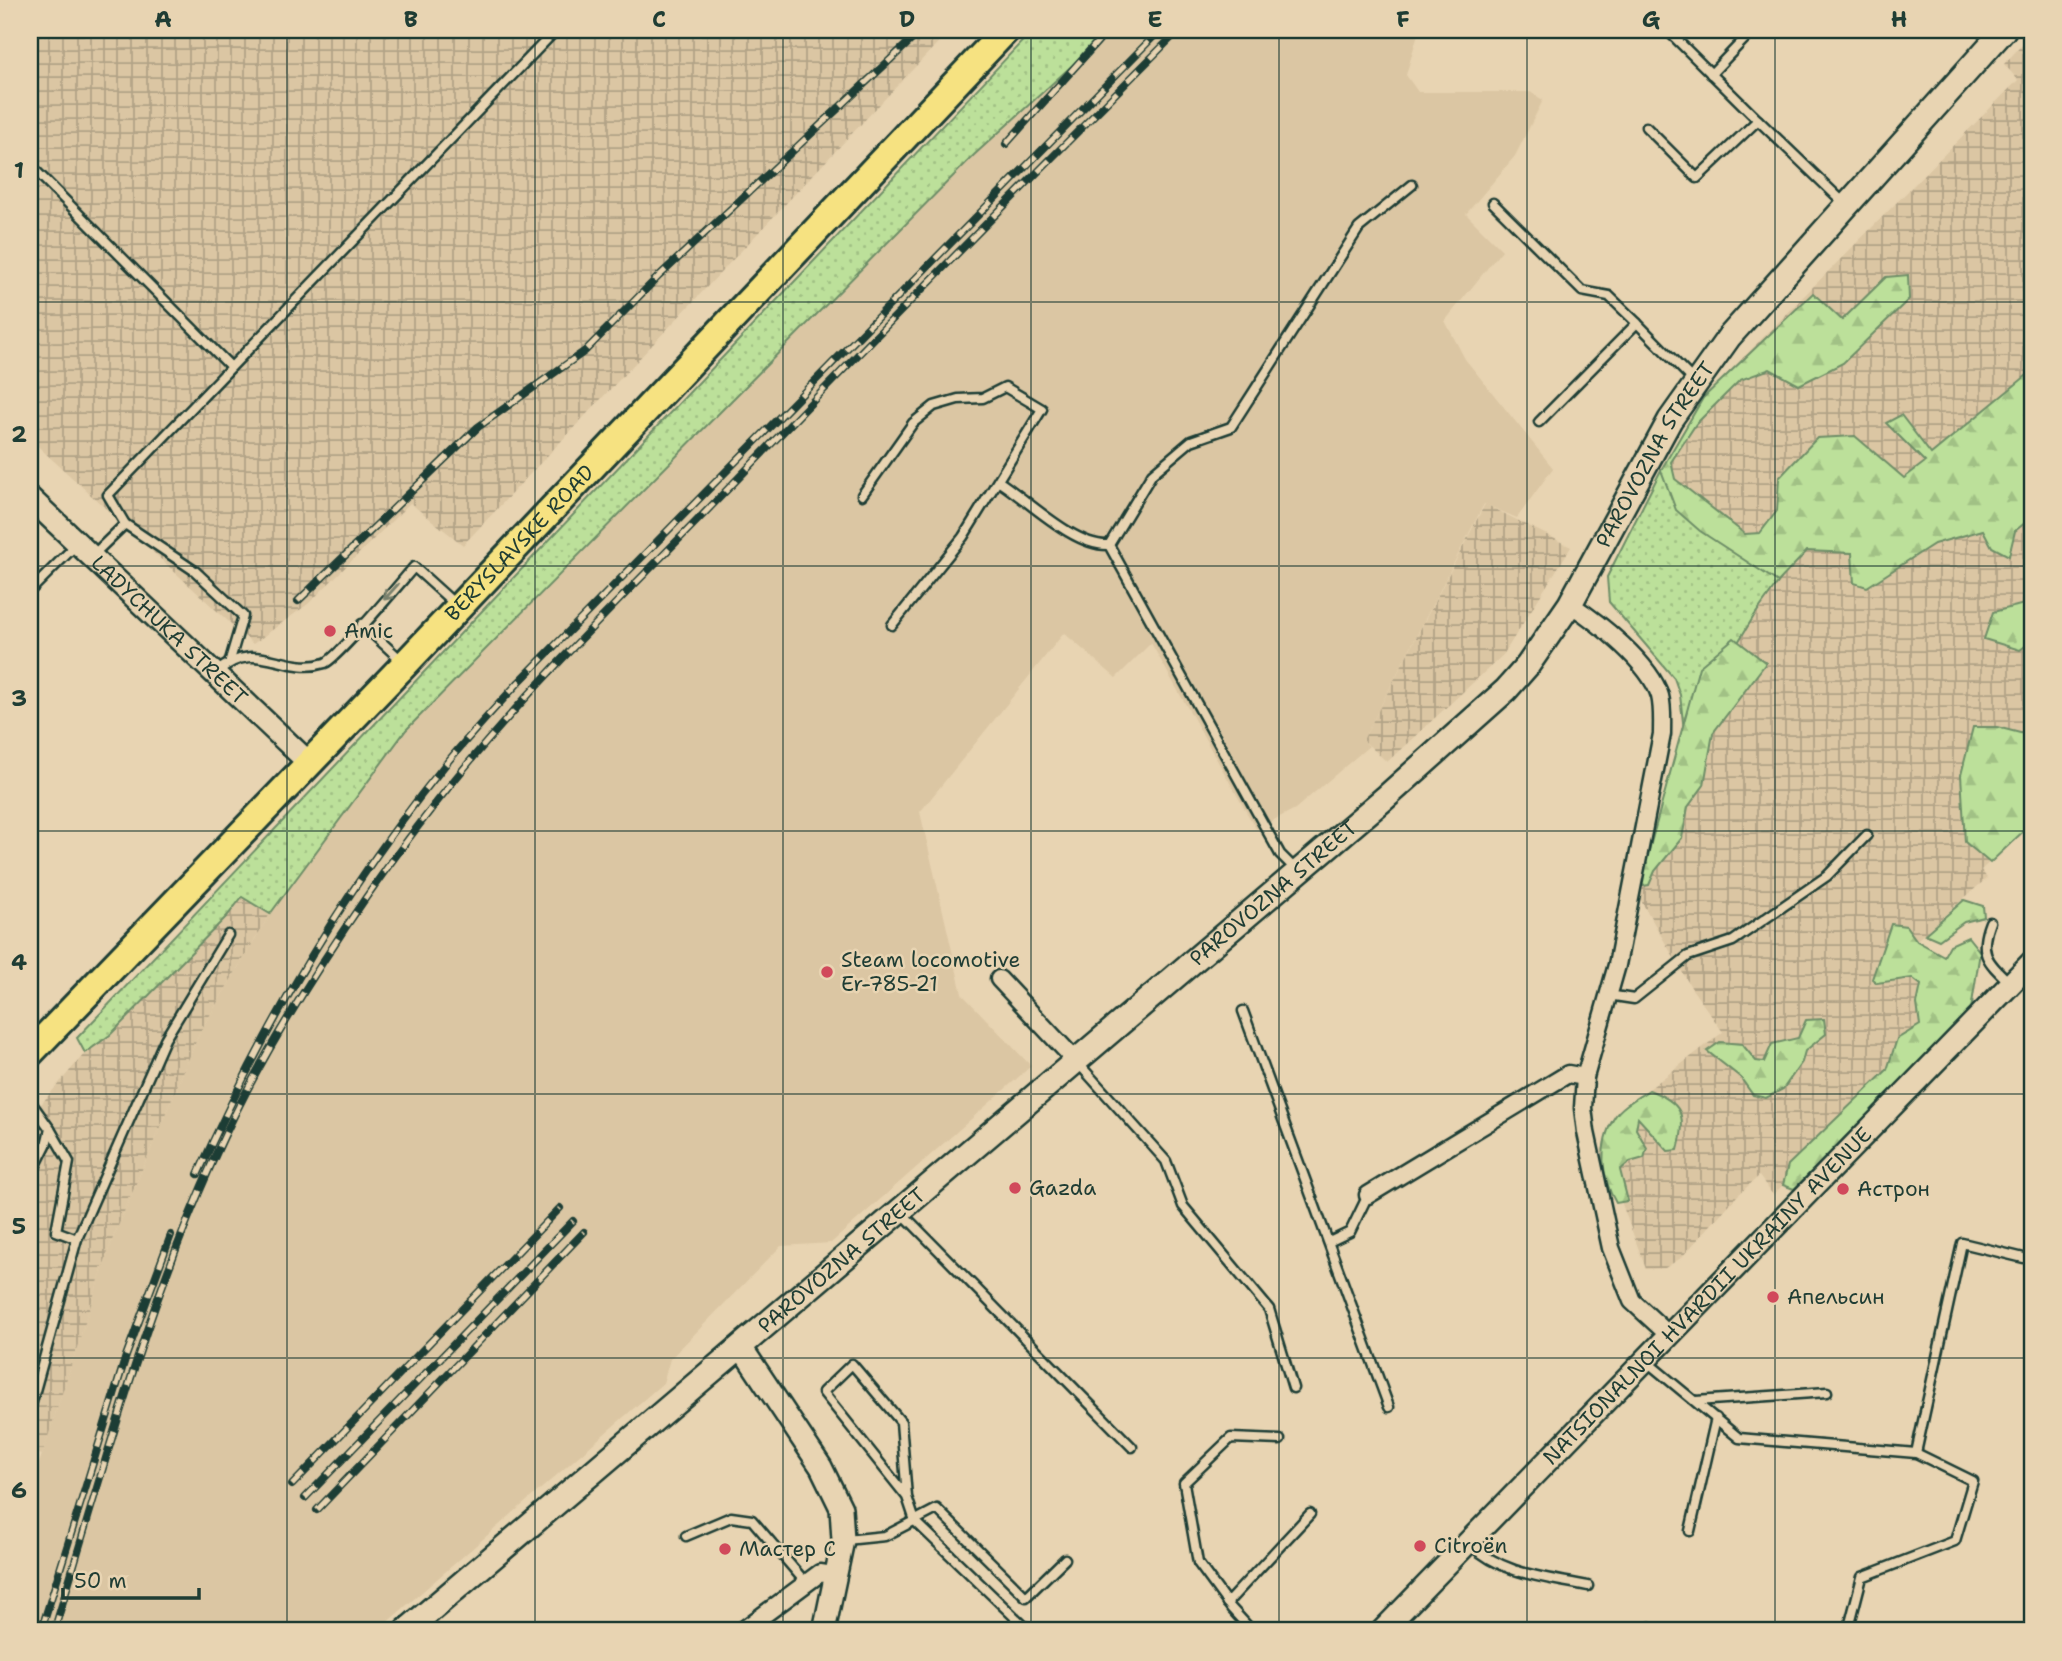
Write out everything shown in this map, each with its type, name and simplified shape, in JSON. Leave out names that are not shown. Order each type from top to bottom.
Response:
[{"type":"main road","name":"BERYSLAVSKE ROAD","points":[[30,1053],[405,664],[1006,30]]},
{"type":"main road","name":"PAROVOZNA STREET","points":[[406,1631],[1298,872],[1506,690],[1528,666],[1570,604],[1639,472],[1670,420],[1729,337],[2004,30]]},
{"type":"street","name":"LADYCHUKA STREET","points":[[30,498],[84,550],[222,667],[309,763]]},
{"type":"street","points":[[1570,604],[1596,620],[1648,674],[1660,695],[1663,716],[1662,734],[1608,995],[1585,1077],[1586,1132],[1611,1248],[1632,1301],[1670,1336]]},
{"type":"street","name":"NATSIONALNOI HVARDII UKRAINY AVENUE","points":[[1382,1631],[2032,962]]},
{"type":"street","points":[[999,979],[1075,1060]]},
{"type":"street","points":[[1367,1195],[1568,1074],[1585,1077]]},
{"type":"street","points":[[741,1347],[821,1467],[841,1508],[843,1540],[833,1575],[824,1631]]},
{"type":"street","points":[[742,1631],[820,1573],[833,1575]]},
{"type":"lane","points":[[222,667],[243,616],[195,571],[125,524],[108,495],[556,30]]},
{"type":"lane","points":[[1667,30],[1846,206]]},
{"type":"lane","points":[[1711,74],[1753,30]]},
{"type":"lane","points":[[1646,127],[1697,178],[1758,120]]},
{"type":"lane","points":[[30,165],[231,367]]},
{"type":"lane","points":[[1110,545],[1152,474],[1191,441],[1231,427],[1359,228],[1412,185]]},
{"type":"lane","points":[[1493,203],[1582,291],[1609,296],[1696,383]]},
{"type":"lane","points":[[1539,422],[1637,323]]},
{"type":"lane","points":[[862,495],[913,423],[934,407],[958,399],[983,398],[1005,387],[1042,409],[963,537],[892,625]]},
{"type":"lane","points":[[998,481],[1061,527],[1097,546],[1110,545]]},
{"type":"lane","points":[[30,591],[84,550],[125,524]]},
{"type":"lane","points":[[1110,545],[1280,854],[1298,872]]},
{"type":"lane","points":[[222,667],[251,655],[306,666],[328,662],[414,567],[458,607]]},
{"type":"lane","points":[[362,624],[405,664]]},
{"type":"lane","points":[[1608,995],[1634,999],[1688,956],[1733,941],[1827,876],[1867,835]]},
{"type":"lane","points":[[1990,922],[1983,938],[1987,961],[2011,984]]},
{"type":"lane","points":[[30,1409],[77,1239],[164,1039],[228,935]]},
{"type":"lane","points":[[1243,1011],[1389,1407]]},
{"type":"lane","points":[[1075,1060],[1166,1161],[1182,1206],[1269,1309],[1293,1388]]},
{"type":"lane","points":[[30,1101],[69,1162],[55,1231],[77,1239]]},
{"type":"lane","points":[[30,1177],[46,1145],[50,1129]]},
{"type":"lane","points":[[1329,1242],[1350,1232],[1367,1195]]},
{"type":"lane","points":[[899,1210],[1132,1447]]},
{"type":"lane","points":[[1916,1453],[1962,1243],[2032,1260]]},
{"type":"lane","points":[[1646,1361],[1662,1377],[1696,1401],[1739,1438],[1916,1453],[1973,1481],[1955,1541],[1862,1577],[1848,1631]]},
{"type":"lane","points":[[907,1497],[823,1392],[852,1364],[901,1422],[907,1497],[915,1521],[1026,1627],[1024,1631]]},
{"type":"lane","points":[[1696,1401],[1827,1392]]},
{"type":"lane","points":[[1690,1531],[1716,1418]]},
{"type":"lane","points":[[1252,1631],[1227,1603],[1198,1563],[1184,1483],[1231,1438],[1280,1440]]},
{"type":"lane","points":[[843,1540],[885,1536],[937,1509],[1026,1597],[1065,1559]]},
{"type":"lane","points":[[1227,1603],[1310,1514]]},
{"type":"lane","points":[[687,1536],[731,1517],[752,1520],[806,1583]]},
{"type":"lane","points":[[1468,1542],[1488,1561],[1503,1568],[1588,1586]]},
{"type":"shaded area","points":[[30,30],[950,30],[463,545],[410,503],[308,604],[253,644],[30,439]]},
{"type":"shaded area","points":[[1111,30],[1419,30],[1406,75],[1418,92],[1530,92],[1543,100],[1515,156],[1466,214],[1502,250],[1445,321],[1465,359],[1553,468],[1517,518],[1484,504],[1363,740],[1369,746],[1295,809],[1256,829],[1151,643],[1116,678],[1064,633],[920,812],[962,994],[1031,1066],[831,1243],[781,1246],[670,1359],[663,1383],[377,1631],[30,1631],[30,1491],[111,1243],[200,1032],[270,914],[406,730],[974,155]]},
{"type":"shaded area","points":[[2032,34],[2032,823],[1981,870],[1987,878],[1893,961],[1952,1013],[1773,1195],[1759,1176],[1737,1196],[1681,1258],[1665,1268],[1646,1269],[1602,1150],[1614,1116],[1723,1032],[1692,989],[1640,899],[1684,731],[1754,616],[1787,570],[1679,499],[1661,470],[1703,398],[2018,80],[2004,64]]},
{"type":"shaded area","points":[[1485,504],[1571,547],[1503,655],[1387,762],[1363,740]]},
{"type":"shaded area","points":[[242,897],[270,914],[200,1032],[111,1243],[42,1455],[30,1451],[30,1117],[85,1053],[110,1035],[228,915]]},
{"type":"green space","points":[[1033,30],[1111,30],[974,155],[406,730],[270,914],[242,897],[228,915],[110,1035],[85,1053],[77,1038]]},
{"type":"green space","points":[[1908,275],[1909,299],[1843,363],[1799,385],[1770,369],[1740,380],[1696,424],[1671,462],[1675,479],[1745,534],[1760,533],[1777,511],[1779,478],[1817,438],[1855,436],[1904,478],[1925,462],[1886,423],[1901,415],[1931,454],[2032,371],[2032,517],[2015,531],[2009,556],[1992,547],[1983,530],[1934,544],[1867,587],[1854,583],[1852,553],[1807,551],[1778,582],[1700,531],[1676,510],[1661,470],[1703,398],[1813,293],[1842,320],[1886,277]]},
{"type":"green space","points":[[1661,470],[1679,499],[1787,570],[1754,616],[1684,731],[1680,695],[1674,678],[1609,602],[1607,577]]},
{"type":"green space","points":[[2032,602],[2032,641],[2020,650],[1984,639],[1993,612]]},
{"type":"green space","points":[[1734,638],[1766,663],[1713,733],[1704,785],[1688,807],[1682,838],[1655,871],[1649,885],[1643,886],[1642,876],[1699,667]]},
{"type":"green space","points":[[1973,727],[1997,727],[2032,736],[2032,823],[1990,863],[1965,842],[1961,775]]},
{"type":"green space","points":[[1964,900],[1983,906],[1984,917],[1964,922],[1939,940],[1925,934]]},
{"type":"green space","points":[[1891,924],[1906,926],[1917,941],[1944,956],[1950,945],[1968,937],[1980,952],[1971,1010],[1794,1189],[1783,1185],[1788,1165],[1887,1070],[1897,1039],[1920,1025],[1917,1004],[1921,985],[1912,978],[1877,983],[1872,979]]},
{"type":"green space","points":[[1824,1019],[1826,1034],[1805,1051],[1802,1062],[1783,1089],[1766,1098],[1753,1095],[1740,1077],[1707,1051],[1720,1042],[1742,1044],[1756,1061],[1764,1062],[1772,1044],[1798,1038],[1806,1020]]},
{"type":"green space","points":[[1649,1090],[1669,1100],[1680,1112],[1682,1128],[1678,1150],[1668,1151],[1638,1118],[1636,1129],[1647,1148],[1644,1158],[1630,1162],[1620,1170],[1628,1201],[1616,1203],[1605,1172],[1605,1138],[1617,1114]]},
{"type":"railway","points":[[298,601],[478,427],[585,351],[659,276],[922,30]]},
{"type":"railway","points":[[1006,144],[1108,30]]},
{"type":"railway","points":[[198,1174],[250,1066],[308,962],[373,861],[454,755],[519,682],[1160,30]]},
{"type":"railway","points":[[54,1631],[145,1334],[200,1189],[269,1050],[334,945],[381,877],[456,778],[553,669],[1179,30]]},
{"type":"railway","points":[[292,1485],[560,1208]]},
{"type":"railway","points":[[305,1498],[573,1221]]},
{"type":"railway","points":[[317,1510],[584,1232]]},
{"type":"railway","points":[[41,1631],[126,1356],[171,1235]]},
{"type":"place","name":"Amic","points":[[330,631]]},
{"type":"place","name":"Steam locomotive Er-785-21","points":[[827,972]]},
{"type":"place","name":"Gazda","points":[[1015,1188]]},
{"type":"place","name":"Астрон","points":[[1843,1189]]},
{"type":"place","name":"Апельсин","points":[[1773,1297]]},
{"type":"place","name":"Citroën","points":[[1420,1546]]},
{"type":"place","name":"Мастер С","points":[[725,1549]]}]
